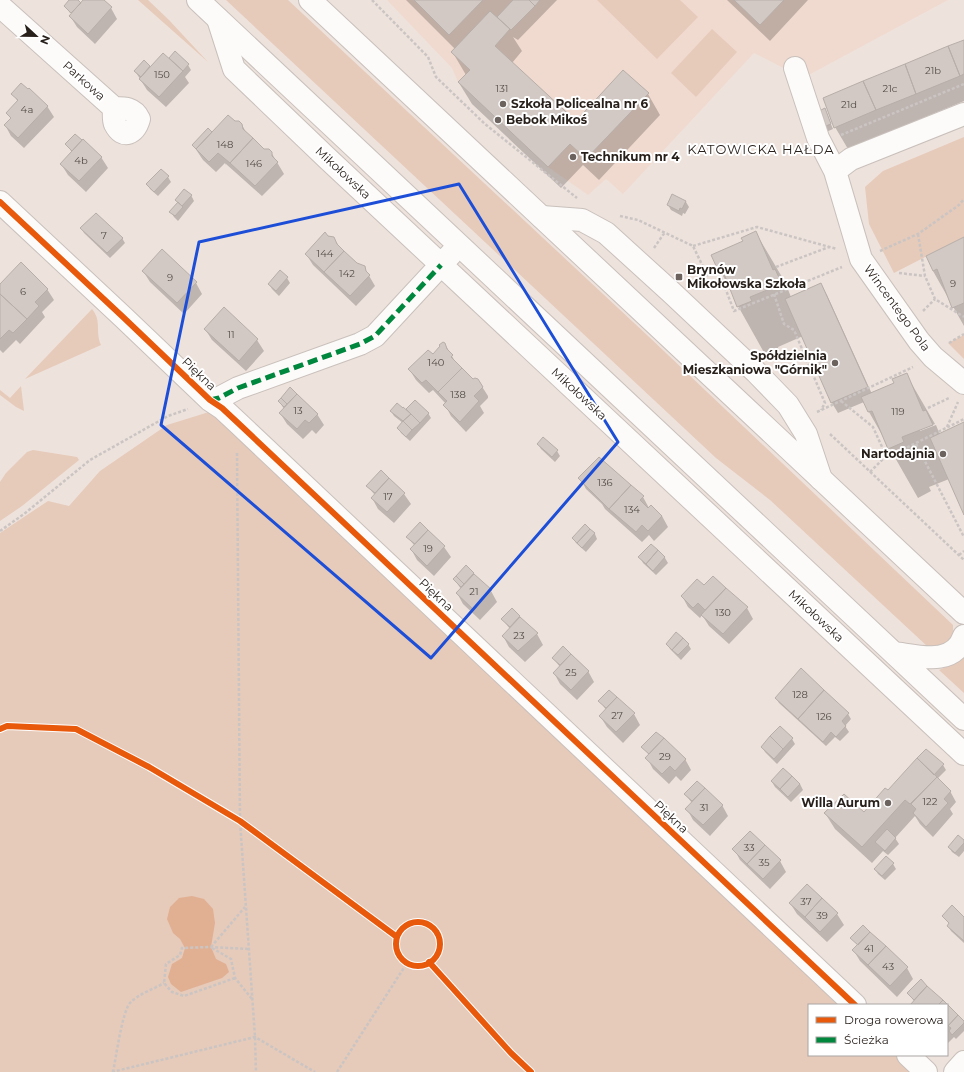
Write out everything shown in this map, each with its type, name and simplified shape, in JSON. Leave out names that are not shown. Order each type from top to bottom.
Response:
[{"type":"street","name":"Mikołowska","points":[[198,0],[964,719]]},
{"type":"street","points":[[310,0],[964,613]]},
{"type":"street","name":"Parkowa","points":[[0,6],[114,108]]},
{"type":"street","name":"Mikołowska","points":[[218,19],[234,69],[441,265],[964,754]]},
{"type":"street","name":"Wincentego Pola","points":[[795,68],[818,138],[835,170],[861,259],[919,341],[933,357],[959,393]]},
{"type":"street","points":[[835,170],[851,159],[964,114]]},
{"type":"street","name":"Piękna","points":[[0,202],[210,400],[222,408],[237,422],[854,1004]]},
{"type":"street","points":[[542,217],[582,220],[606,234],[677,297],[756,372],[788,405],[806,434],[821,479]]},
{"type":"street","points":[[210,400],[219,398],[238,388],[360,344],[375,336],[458,245]]},
{"type":"street","points":[[894,653],[939,658],[948,655],[956,649],[964,636]]},
{"type":"street","points":[[909,1056],[926,1072]]},
{"type":"street","points":[[955,1072],[964,1062]]},
{"type":"path","points":[[821,143],[964,84]]},
{"type":"path","points":[[615,215],[638,220],[693,246],[706,276],[719,272],[734,311],[918,234],[959,205],[964,199]]},
{"type":"path","points":[[693,246],[757,227],[842,250]]},
{"type":"path","points":[[652,249],[665,232]]},
{"type":"path","points":[[918,234],[925,276],[935,299],[964,317]]},
{"type":"path","points":[[776,267],[829,247]]},
{"type":"path","points":[[899,273],[925,276]]},
{"type":"path","points":[[774,294],[784,324],[794,330],[825,402],[820,411],[916,366]]},
{"type":"path","points":[[919,315],[935,299]]},
{"type":"path","points":[[928,408],[959,393]]},
{"type":"path","points":[[947,428],[959,393]]},
{"type":"path","points":[[0,531],[24,514],[90,460],[168,416],[210,400]]},
{"type":"path","points":[[841,401],[873,427],[887,458]]},
{"type":"path","points":[[870,472],[876,465],[887,458],[964,419]]},
{"type":"path","points":[[237,422],[240,821],[255,1037],[256,1072]]},
{"type":"path","points":[[916,444],[964,537]]},
{"type":"path","points":[[959,555],[964,551]]},
{"type":"path","points":[[0,729],[7,726],[76,729],[149,767],[240,821],[397,937]]},
{"type":"path","points":[[211,947],[246,907]]},
{"type":"path","points":[[417,922],[426,924],[433,928],[438,936],[440,943],[438,954],[426,964],[410,965],[401,959],[397,953],[397,937],[406,926],[417,922]]},
{"type":"path","points":[[211,947],[232,960],[234,978],[252,999]]},
{"type":"path","points":[[234,978],[184,996],[172,992],[164,983],[166,964],[180,955],[182,948],[211,947],[249,949]]},
{"type":"path","points":[[429,962],[511,1053],[531,1072]]},
{"type":"path","points":[[338,1072],[407,963]]},
{"type":"path","points":[[164,983],[134,999],[129,1004],[119,1035],[113,1072],[255,1037],[315,1072]]},
{"type":"highlighted area","points":[[459,184],[618,442],[431,658],[161,425],[199,242]]},
{"type":"shaded area","points":[[138,0],[148,0],[208,62]]},
{"type":"shaded area","points":[[226,0],[288,0],[648,336],[953,625],[951,641],[937,648],[927,646],[770,500],[716,458]]},
{"type":"shaded area","points":[[387,0],[948,0],[803,78],[754,53],[623,194],[606,179],[588,195],[548,167],[458,82],[452,68]]},
{"type":"shaded area","points":[[597,0],[680,0],[698,17],[657,59]]},
{"type":"shaded area","points":[[712,29],[737,52],[696,97],[671,73]]},
{"type":"shaded area","points":[[964,137],[964,237],[894,273],[869,224],[865,187],[883,171]]},
{"type":"shaded area","points":[[92,309],[98,322],[98,336],[101,345],[25,379]]},
{"type":"shaded area","points":[[964,335],[964,359],[948,343]]},
{"type":"shaded area","points":[[21,386],[24,411],[0,395],[0,390],[10,398]]},
{"type":"shaded area","points":[[222,408],[842,1004],[808,1004],[808,1056],[896,1056],[912,1072],[0,1072],[0,533],[48,501],[69,506],[100,471],[167,425]]},
{"type":"shaded area","points":[[33,450],[77,457],[79,460],[22,506],[0,521],[0,482],[6,473],[27,452]]},
{"type":"shaded area","points":[[964,657],[964,693],[939,670],[958,662]]},
{"type":"shaded area","points":[[192,896],[204,899],[213,909],[215,923],[211,947],[216,959],[226,964],[229,972],[222,978],[181,992],[171,984],[168,977],[172,964],[182,958],[185,948],[180,939],[173,933],[167,919],[170,907],[179,898]]},
{"type":"building","points":[[69,0],[78,0],[81,3],[71,13],[64,6]]},
{"type":"building","points":[[83,0],[104,0],[112,7],[88,34],[69,16]]},
{"type":"building","points":[[414,0],[483,0],[449,35]]},
{"type":"building","points":[[513,0],[529,0],[535,6],[511,30],[497,17]]},
{"type":"building","points":[[529,0],[540,0],[535,6]]},
{"type":"building","points":[[734,0],[784,0],[760,25]]},
{"type":"building","points":[[490,11],[510,29],[495,46],[576,121],[623,70],[649,93],[586,159],[570,144],[548,167],[458,82],[470,70],[451,52]]},
{"type":"building","points":[[964,40],[964,74],[960,76],[948,46]]},
{"type":"building","points":[[948,46],[960,76],[916,94],[905,64]]},
{"type":"building","points":[[175,51],[189,64],[183,71],[169,58]]},
{"type":"building","points":[[163,53],[183,71],[159,97],[139,79]]},
{"type":"building","points":[[144,60],[150,66],[141,77],[134,71]]},
{"type":"building","points":[[905,64],[916,94],[876,110],[863,81]]},
{"type":"building","points":[[863,81],[876,110],[834,128],[823,98]]},
{"type":"building","points":[[21,83],[28,89],[29,88],[48,106],[18,138],[4,125],[11,118],[6,113],[18,100],[11,94]]},
{"type":"building","points":[[825,108],[831,124],[823,127],[817,112]]},
{"type":"building","points":[[228,115],[235,121],[239,121],[242,124],[243,129],[253,138],[230,163],[218,153],[209,162],[196,149]]},
{"type":"building","points":[[208,128],[212,132],[196,149],[192,145]]},
{"type":"building","points":[[75,134],[82,140],[72,151],[65,144]]},
{"type":"building","points":[[253,138],[264,149],[269,149],[272,152],[272,156],[278,162],[255,186],[230,163]]},
{"type":"building","points":[[83,139],[102,157],[79,181],[60,164]]},
{"type":"building","points":[[161,169],[169,176],[154,192],[146,184]]},
{"type":"building","points":[[184,189],[192,195],[182,206],[175,200]]},
{"type":"building","points":[[672,194],[686,201],[682,209],[680,208],[679,211],[667,205]]},
{"type":"building","points":[[178,202],[183,207],[175,216],[169,212]]},
{"type":"building","points":[[96,213],[123,238],[107,253],[80,228]]},
{"type":"building","points":[[756,231],[773,270],[775,269],[782,284],[750,297],[752,301],[737,307],[721,266],[717,268],[711,255],[743,241],[741,238]]},
{"type":"building","points":[[325,232],[328,236],[334,237],[337,244],[344,251],[324,272],[305,254]]},
{"type":"building","points":[[964,237],[964,303],[952,308],[937,269],[933,271],[926,256]]},
{"type":"building","points":[[162,249],[197,282],[177,303],[142,271]]},
{"type":"building","points":[[344,251],[357,263],[365,266],[366,271],[370,275],[350,296],[324,272]]},
{"type":"building","points":[[21,262],[48,289],[35,302],[39,306],[27,319],[0,294],[0,284]]},
{"type":"building","points":[[280,270],[288,277],[276,291],[268,284]]},
{"type":"building","name":"Spółdzielnia Mieszkaniowa \"Górnik\"","points":[[821,283],[868,387],[831,403],[785,299]]},
{"type":"building","points":[[0,294],[27,319],[13,333],[9,330],[0,339]]},
{"type":"building","points":[[224,307],[258,339],[239,361],[204,329]]},
{"type":"building","points":[[443,342],[453,355],[451,357],[462,368],[438,392],[426,380],[422,383],[408,369],[428,350],[433,354]]},
{"type":"building","points":[[462,368],[473,379],[478,379],[483,387],[474,396],[479,401],[460,422],[443,405],[447,401],[438,392]]},
{"type":"building","points":[[907,373],[923,411],[926,410],[933,425],[902,437],[904,442],[888,449],[872,411],[868,412],[861,397],[894,383],[892,379]]},
{"type":"building","points":[[290,387],[297,394],[287,404],[281,398]]},
{"type":"building","points":[[297,394],[318,414],[309,423],[305,420],[297,429],[279,413]]},
{"type":"building","points":[[281,398],[287,404],[284,407],[278,401]]},
{"type":"building","points":[[415,400],[429,413],[420,423],[406,409]]},
{"type":"building","points":[[397,403],[411,414],[403,421],[390,411]]},
{"type":"building","points":[[411,414],[420,423],[412,430],[403,421]]},
{"type":"building","points":[[403,421],[412,430],[406,437],[397,428]]},
{"type":"building","points":[[964,422],[964,515],[930,438]]},
{"type":"building","points":[[543,437],[558,450],[552,457],[537,444]]},
{"type":"building","points":[[599,457],[631,485],[609,509],[578,478]]},
{"type":"building","points":[[381,470],[389,478],[375,493],[366,486]]},
{"type":"building","points":[[389,478],[405,493],[387,512],[371,498]]},
{"type":"building","points":[[631,485],[644,496],[640,500],[648,508],[651,505],[662,516],[648,531],[642,525],[636,532],[609,509]]},
{"type":"building","points":[[420,522],[428,530],[415,544],[406,537]]},
{"type":"building","points":[[585,524],[590,529],[577,543],[572,538]]},
{"type":"building","points":[[590,529],[595,533],[582,548],[577,543]]},
{"type":"building","points":[[428,530],[445,546],[427,566],[410,549]]},
{"type":"building","points":[[651,544],[658,550],[646,564],[638,557]]},
{"type":"building","points":[[658,550],[665,557],[653,571],[646,564]]},
{"type":"building","points":[[466,565],[474,573],[464,584],[456,576]]},
{"type":"building","points":[[474,574],[492,590],[473,609],[456,593]]},
{"type":"building","points":[[456,576],[464,584],[461,587],[453,579]]},
{"type":"building","points":[[713,576],[726,588],[705,610],[698,603],[693,608],[681,596],[697,579],[704,585]]},
{"type":"building","points":[[726,588],[748,607],[723,634],[701,615]]},
{"type":"building","points":[[512,608],[520,616],[510,627],[501,619]]},
{"type":"building","points":[[520,617],[538,633],[518,651],[502,636]]},
{"type":"building","points":[[676,632],[683,638],[672,650],[666,644]]},
{"type":"building","points":[[683,638],[689,644],[678,655],[672,650]]},
{"type":"building","points":[[563,646],[571,654],[560,665],[552,658]]},
{"type":"building","points":[[571,654],[589,671],[571,690],[553,673]]},
{"type":"building","points":[[801,668],[824,690],[798,719],[775,698]]},
{"type":"building","points":[[609,690],[617,697],[606,708],[598,701]]},
{"type":"building","points":[[824,690],[849,713],[842,721],[846,726],[836,737],[831,732],[823,742],[798,719]]},
{"type":"building","points":[[617,697],[635,713],[616,732],[599,716]]},
{"type":"building","points":[[780,726],[793,738],[783,749],[770,736]]},
{"type":"building","points":[[656,732],[664,738],[649,754],[641,747]]},
{"type":"building","points":[[770,736],[783,749],[774,759],[761,747]]},
{"type":"building","points":[[664,738],[686,759],[675,771],[670,766],[662,774],[645,758]]},
{"type":"building","points":[[926,749],[944,764],[934,775],[917,758]]},
{"type":"building","points":[[917,758],[937,777],[910,804],[905,800],[862,847],[824,813],[844,794],[864,812],[885,788],[888,790]]},
{"type":"building","points":[[783,768],[792,776],[780,789],[771,781]]},
{"type":"building","points":[[792,776],[800,784],[788,797],[780,789]]},
{"type":"building","points":[[937,777],[951,791],[944,799],[948,803],[926,827],[913,813],[916,809],[911,804]]},
{"type":"building","points":[[697,781],[705,788],[692,801],[684,794]]},
{"type":"building","points":[[705,788],[723,805],[703,825],[685,809]]},
{"type":"building","points":[[887,829],[896,838],[885,851],[875,842]]},
{"type":"building","points":[[750,831],[765,845],[747,864],[732,849]]},
{"type":"building","points":[[958,835],[964,840],[964,843],[955,853],[948,847]]},
{"type":"building","points":[[765,845],[781,860],[763,879],[747,864]]},
{"type":"building","points":[[886,856],[894,863],[882,876],[874,869]]},
{"type":"building","points":[[807,884],[822,898],[805,917],[789,903]]},
{"type":"building","points":[[822,898],[838,913],[820,932],[805,917]]},
{"type":"building","points":[[952,905],[964,917],[964,941],[947,926],[949,923],[942,916]]},
{"type":"building","points":[[863,925],[870,932],[858,945],[850,938]]},
{"type":"building","points":[[870,932],[886,946],[868,965],[852,950]]},
{"type":"building","points":[[886,946],[908,967],[890,986],[868,965]]},
{"type":"building","points":[[921,979],[927,986],[914,1000],[907,993]]},
{"type":"building","points":[[927,986],[943,1000],[939,1004],[911,1004]]},
{"type":"building","points":[[943,1000],[947,1004],[939,1004]]},
{"type":"building","points":[[948,1005],[958,1015],[948,1026]]},
{"type":"building","points":[[958,1015],[964,1023],[952,1035],[949,1031],[951,1028],[948,1026]]},
{"type":"marked path","points":[[210,400],[219,398],[238,388],[360,344],[375,336],[441,265]]},
{"type":"cycle path","points":[[0,202],[210,400],[222,408],[237,422],[854,1004]]},
{"type":"cycle path","points":[[0,729],[7,726],[76,729],[149,767],[240,821],[397,937]]},
{"type":"cycle path","points":[[418,922],[430,926],[436,932],[440,944],[436,956],[430,962],[418,966],[406,962],[400,956],[396,944],[400,932],[406,926],[418,922]]},
{"type":"cycle path","points":[[429,962],[511,1053],[531,1072]]},
{"type":"place","name":"Szkoła Policealna nr 6","points":[[503,104]]},
{"type":"place","name":"Bebok Mikoś","points":[[498,120]]},
{"type":"place","name":"Technikum nr 4","points":[[573,157]]},
{"type":"place","name":"Brynów Mikołowska Szkoła","points":[[679,277]]},
{"type":"place","name":"Spółdzielnia Mieszkaniowa \"Górnik\"","points":[[835,363]]},
{"type":"place","name":"Nartodajnia","points":[[943,454]]},
{"type":"place","name":"Willa Aurum","points":[[888,803]]},
{"type":"district","name":"KATOWICKA HAŁDA","points":[[761,149]]}]
